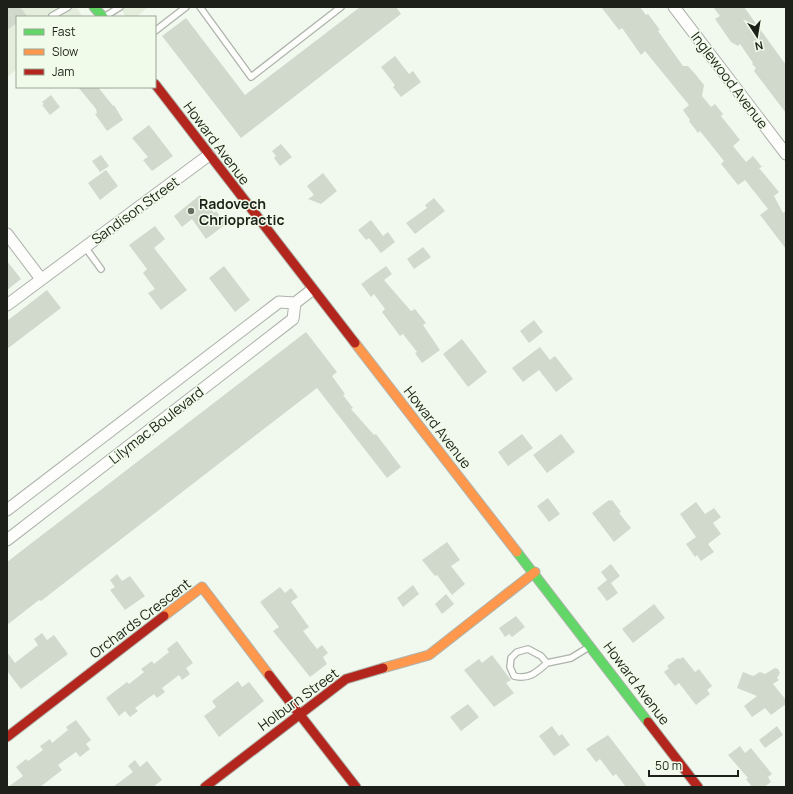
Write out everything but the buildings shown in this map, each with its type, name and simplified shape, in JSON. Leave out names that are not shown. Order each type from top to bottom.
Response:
[{"type":"street","points":[[96,7],[102,16]]},
{"type":"street","name":"Inglewood Avenue","points":[[674,7],[786,154]]},
{"type":"street","name":"Howard Avenue","points":[[156,85],[312,290],[535,572],[698,787]]},
{"type":"street","name":"Sandison Street","points":[[7,305],[209,155]]},
{"type":"street","points":[[7,234],[41,279]]},
{"type":"street","points":[[295,303],[312,290]]},
{"type":"street","name":"Lilymac Boulevard","points":[[7,510],[278,302],[295,303],[293,319],[7,540]]},
{"type":"street","name":"Holburn Street","points":[[205,787],[346,679],[429,655],[535,572]]},
{"type":"street","name":"Orchards Crescent","points":[[7,737],[202,587],[300,713]]},
{"type":"street","points":[[300,713],[356,787]]},
{"type":"lane","points":[[52,16],[68,7]]},
{"type":"lane","points":[[105,16],[120,7]]},
{"type":"lane","points":[[156,30],[186,7]]},
{"type":"lane","points":[[200,7],[251,77],[341,7]]},
{"type":"lane","points":[[85,247],[101,269]]},
{"type":"lane","points":[[548,663],[541,656],[528,649],[517,652],[510,658],[510,667],[514,676],[527,677],[534,674],[548,663],[571,658],[590,645]]},
{"type":"shaded area","points":[[7,7],[76,7],[82,16],[16,16],[16,70],[7,77]]},
{"type":"shaded area","points":[[120,7],[148,7],[137,16],[125,16]]},
{"type":"traffic: fast","points":[[94,7],[102,16]]},
{"type":"traffic: fast","points":[[517,552],[648,722]]},
{"type":"traffic: slow","points":[[355,343],[517,552]]},
{"type":"traffic: slow","points":[[383,668],[429,655],[535,572]]},
{"type":"traffic: slow","points":[[164,616],[202,587],[269,675]]},
{"type":"traffic: jam","points":[[156,85],[355,343]]},
{"type":"traffic: jam","points":[[7,737],[164,616]]},
{"type":"traffic: jam","points":[[205,787],[346,679],[383,668]]},
{"type":"traffic: jam","points":[[269,675],[356,787]]},
{"type":"traffic: jam","points":[[648,722],[698,787]]},
{"type":"place","name":"Radovech Chriopractic","points":[[191,211]]}]
